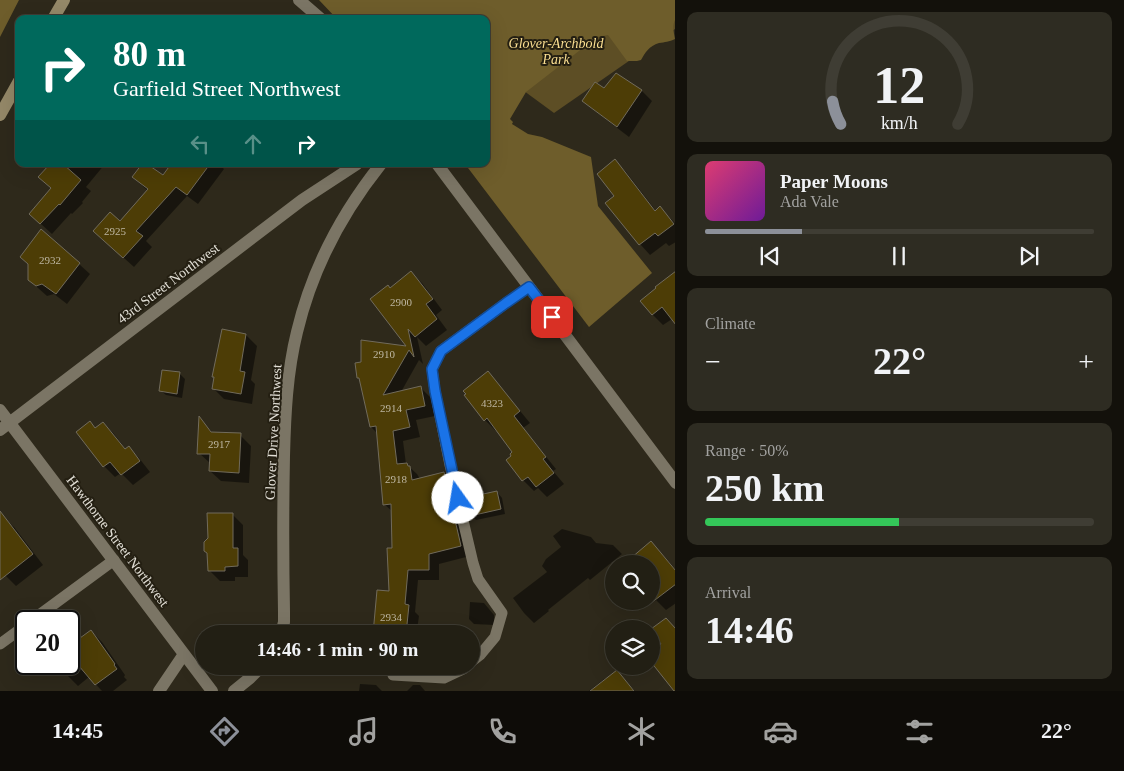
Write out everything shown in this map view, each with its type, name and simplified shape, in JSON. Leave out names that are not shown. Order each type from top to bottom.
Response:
[{"type":"street","points":[[55,15],[64,0]]},
{"type":"street","points":[[299,0],[316,15]]},
{"type":"street","points":[[0,115],[15,88]]},
{"type":"street","name":"43rd Street Northwest","points":[[5,426],[302,200],[352,167]]},
{"type":"street","name":"Glover Drive Northwest","points":[[282,625],[284,612],[285,437],[287,393],[294,344],[316,272],[338,226],[350,205],[379,167]]},
{"type":"street","points":[[439,167],[675,483]]},
{"type":"street","name":"Hawthorne Street Northwest","points":[[0,410],[5,426],[114,560],[212,691]]},
{"type":"street","points":[[158,691],[184,654]]},
{"type":"street","points":[[234,691],[253,675]]},
{"type":"lane","points":[[480,655],[495,637],[502,613],[478,579],[473,563],[450,465],[432,369],[441,351],[529,287]]},
{"type":"lane","points":[[46,610],[114,560]]},
{"type":"lane","points":[[0,644],[15,633]]},
{"type":"lane","points":[[393,675],[444,678],[450,675]]},
{"type":"green space","points":[[0,0],[19,0],[0,37]]},
{"type":"green space","points":[[319,0],[675,0],[673,27],[675,39],[653,46],[641,60],[627,61],[608,35],[597,37],[526,92],[510,119],[513,122],[512,124],[528,134],[542,137],[591,157],[598,206],[652,273],[589,327],[467,167],[490,167],[490,15],[333,15]]},
{"type":"green space","name":"Glover-Archbold Park","points":[[675,0],[675,29],[554,113],[490,66],[490,19]]},
{"type":"building","points":[[616,73],[642,90],[617,127],[582,101],[595,82],[604,88]]},
{"type":"building","points":[[615,159],[655,211],[660,206],[674,224],[658,236],[655,233],[639,245],[605,203],[614,196],[597,174]]},
{"type":"building","points":[[47,167],[66,167],[81,180],[60,205],[40,224],[29,214],[51,188],[38,177]]},
{"type":"building","points":[[140,167],[151,167],[163,175],[169,167],[208,167],[187,195],[176,187],[136,231],[143,236],[123,258],[93,231],[110,212],[120,221],[148,189],[132,177]]},
{"type":"building","points":[[41,229],[80,263],[56,294],[42,284],[36,286],[28,280],[28,264],[20,257]]},
{"type":"building","points":[[411,271],[433,299],[426,304],[437,319],[415,337],[408,329],[414,357],[409,350],[383,395],[421,386],[425,406],[406,410],[410,427],[393,431],[397,464],[407,463],[410,466],[412,480],[444,472],[461,546],[429,554],[429,570],[408,570],[405,604],[409,605],[407,625],[374,625],[377,590],[389,591],[387,548],[392,548],[391,504],[383,505],[376,426],[370,427],[355,363],[361,362],[361,340],[406,346],[370,299],[388,285],[390,288]]},
{"type":"building","points":[[675,272],[675,324],[662,307],[652,315],[640,301]]},
{"type":"building","points":[[222,329],[246,334],[240,371],[245,372],[241,394],[212,389],[214,377],[212,377]]},
{"type":"building","points":[[162,370],[180,372],[177,394],[159,391]]},
{"type":"building","points":[[488,371],[520,411],[514,416],[546,457],[543,459],[554,473],[536,487],[528,477],[522,481],[506,460],[511,456],[512,452],[487,418],[484,421],[464,395],[466,394],[463,391]]},
{"type":"building","points":[[199,416],[211,432],[241,433],[239,473],[209,471],[210,454],[197,454]]},
{"type":"building","points":[[90,421],[95,428],[103,422],[125,449],[129,446],[140,461],[121,475],[110,462],[103,467],[76,432]]},
{"type":"building","points":[[497,491],[501,509],[470,516],[465,498]]},
{"type":"building","points":[[0,511],[33,554],[0,580]]},
{"type":"building","points":[[207,513],[233,513],[233,548],[238,548],[238,566],[225,567],[225,571],[208,571],[207,553],[204,551],[204,542],[208,538]]},
{"type":"building","points":[[651,541],[675,570],[675,585],[660,596],[660,555],[635,555]]},
{"type":"building","points":[[666,618],[675,628],[675,691],[660,673],[660,622]]},
{"type":"building","points":[[91,630],[117,669],[95,685],[80,667],[80,638]]},
{"type":"building","points":[[611,675],[621,675],[634,691],[590,691]]},
{"type":"route","points":[[458,498],[432,369],[441,351],[529,287],[552,317]]}]
